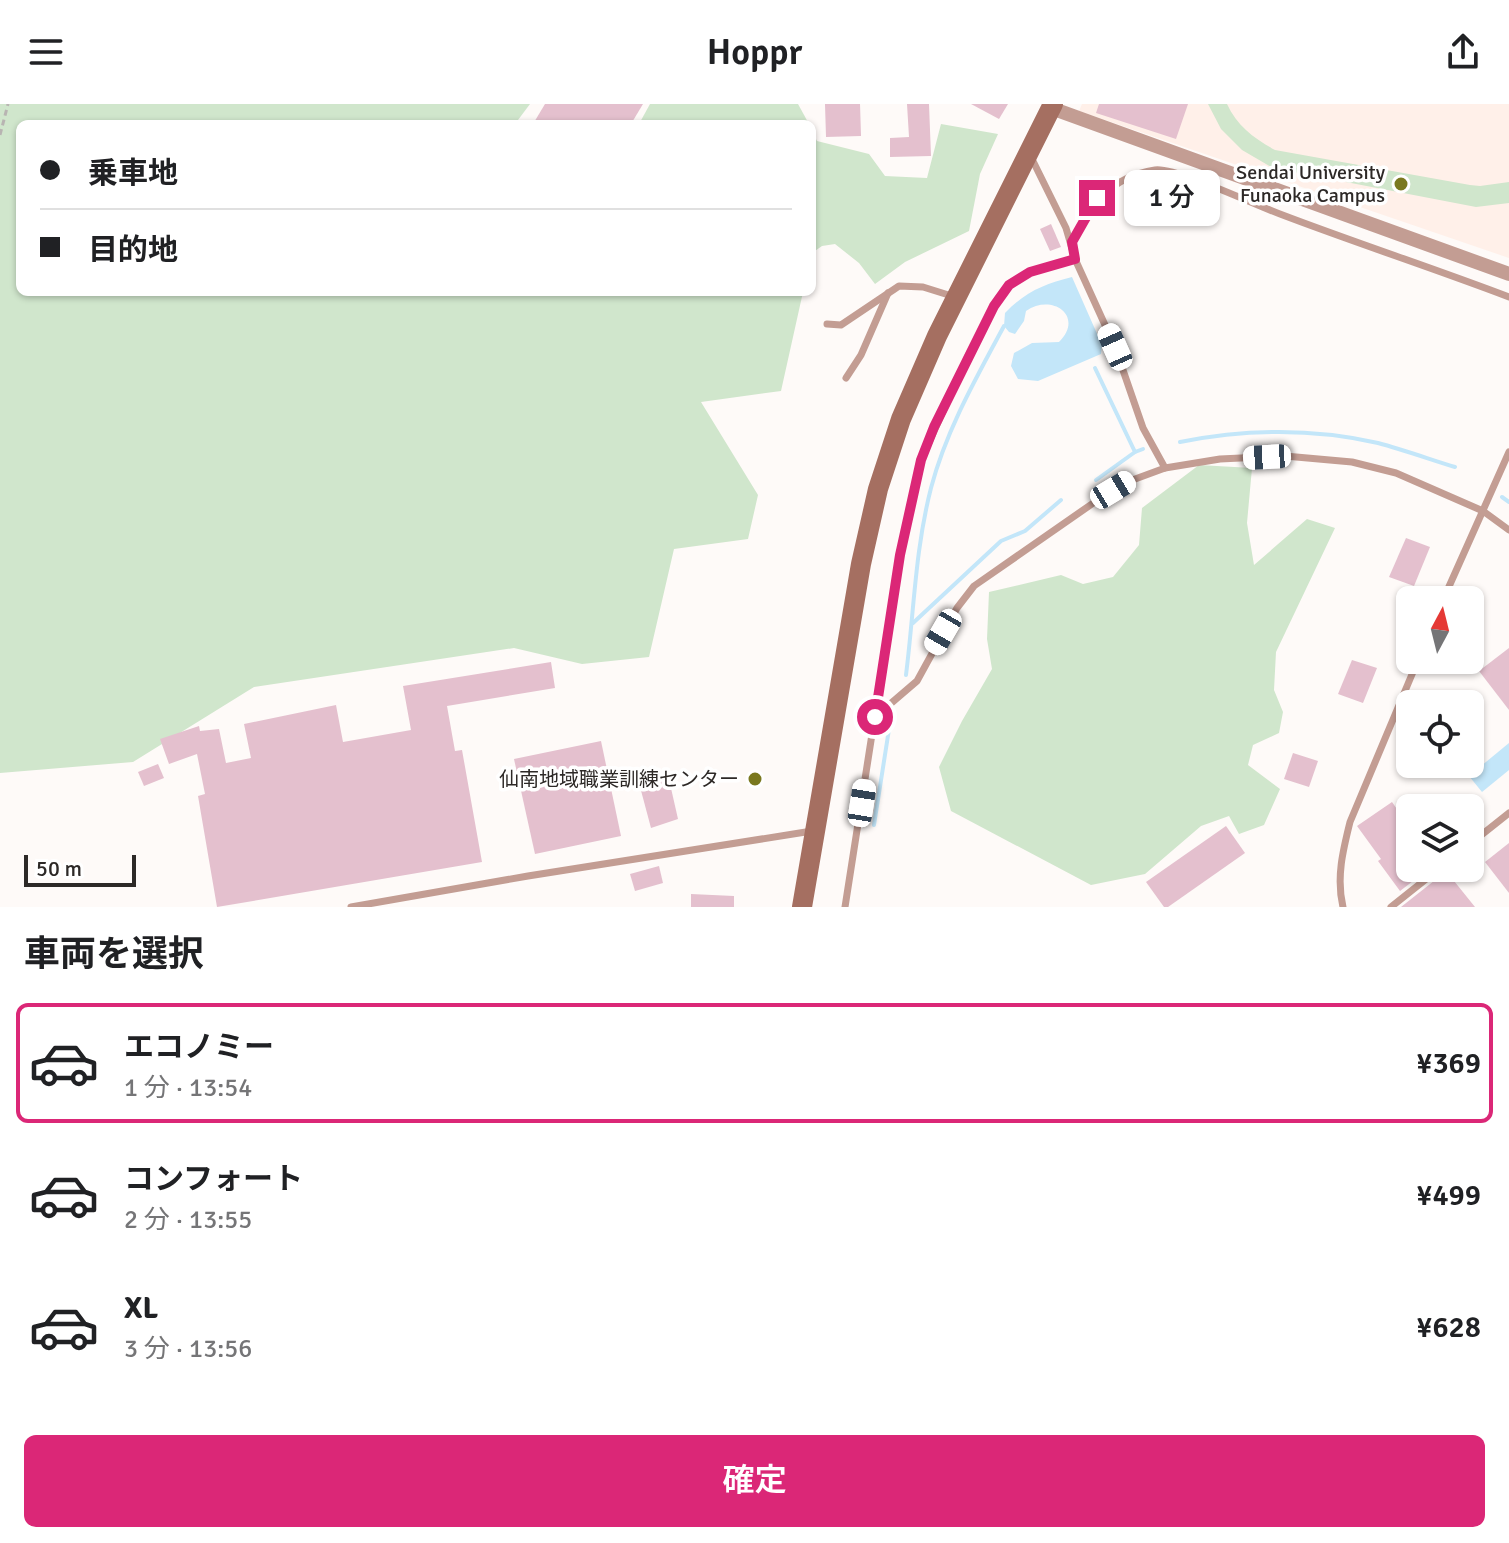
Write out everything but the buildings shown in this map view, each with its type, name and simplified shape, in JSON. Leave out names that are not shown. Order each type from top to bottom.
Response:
[{"type":"street","points":[[802,907],[861,564],[878,489],[901,419],[956,298],[1052,106],[1509,274]]},
{"type":"lane","points":[[1029,154],[1072,242],[1075,259],[1115,347],[1147,436],[1165,468]]},
{"type":"lane","points":[[1072,242],[1097,198],[1138,174],[1159,169],[1509,297]]},
{"type":"lane","points":[[845,907],[900,555],[921,460],[994,306],[1009,285],[1030,272],[1075,259]]},
{"type":"lane","points":[[827,324],[841,325],[899,286],[923,287],[956,298]]},
{"type":"lane","points":[[846,378],[861,355],[888,293]]},
{"type":"lane","points":[[1449,586],[1508,455]]},
{"type":"lane","points":[[875,717],[917,681],[957,608],[974,586],[1099,499],[1127,482],[1165,468],[1220,459],[1285,456],[1352,462],[1396,473],[1483,511],[1509,530]]},
{"type":"lane","points":[[1343,907],[1340,874],[1350,822],[1412,674]]},
{"type":"lane","points":[[1484,833],[1509,813]]},
{"type":"lane","points":[[351,907],[814,831]]},
{"type":"lane","points":[[1391,907],[1422,882]]},
{"type":"path","points":[[0,135],[8,104]]},
{"type":"shaded area","name":"Sendai University Funaoka Campus","points":[[1082,104],[1509,104],[1509,258],[1079,111]]},
{"type":"green space","points":[[0,104],[530,104],[518,120],[16,120],[16,296],[802,296],[781,391],[701,402],[758,495],[748,539],[674,549],[649,657],[582,664],[514,648],[254,687],[133,762],[0,773]]},
{"type":"green space","points":[[650,104],[798,104],[807,120],[641,120]]},
{"type":"green space","points":[[1208,104],[1227,104],[1247,131],[1275,150],[1470,185],[1509,182],[1509,203],[1476,207],[1273,168],[1242,150],[1221,129]]},
{"type":"green space","points":[[941,124],[998,134],[980,174],[969,231],[905,262],[875,284],[859,263],[835,244],[816,250],[816,139],[869,154],[885,176],[927,178]]},
{"type":"green space","points":[[1199,465],[1252,468],[1247,523],[1254,565],[1307,519],[1335,528],[1276,652],[1274,690],[1283,712],[1279,733],[1253,745],[1248,765],[1280,789],[1264,825],[1239,834],[1229,816],[1201,826],[1145,874],[1091,885],[951,811],[939,767],[992,669],[987,639],[989,592],[1061,575],[1083,584],[1113,577],[1139,545],[1142,508]]},
{"type":"water","points":[[1072,277],[1102,345],[1101,354],[1038,381],[1018,379],[1011,366],[1014,353],[1032,343],[1059,342],[1066,332],[1067,316],[1055,306],[1036,306],[1026,311],[1024,321],[1015,334],[1004,326],[1005,313],[1036,290]]},
{"type":"water","points":[[1509,743],[1509,770],[1482,792],[1471,778],[1484,778],[1484,764]]},
{"type":"waterway","points":[[906,675],[918,558],[931,488],[953,425],[1004,326]]},
{"type":"waterway","points":[[1095,368],[1135,452],[1096,480]]},
{"type":"waterway","points":[[1180,442],[1254,433],[1328,435],[1378,443],[1455,467]]},
{"type":"waterway","points":[[1135,452],[1143,449]]},
{"type":"waterway","points":[[1502,497],[1509,502]]},
{"type":"waterway","points":[[913,623],[1001,541],[1025,531],[1061,500]]},
{"type":"waterway","points":[[874,825],[892,710]]},
{"type":"place","name":"Sendai University Funaoka Campus","points":[[1401,184]]},
{"type":"place","name":"仙南地域職業訓練センター","points":[[755,779]]},
{"type":"route","points":[[875,717],[900,555],[921,460],[934,427],[994,306],[1009,285],[1030,272],[1075,259],[1072,242],[1097,198]]}]
